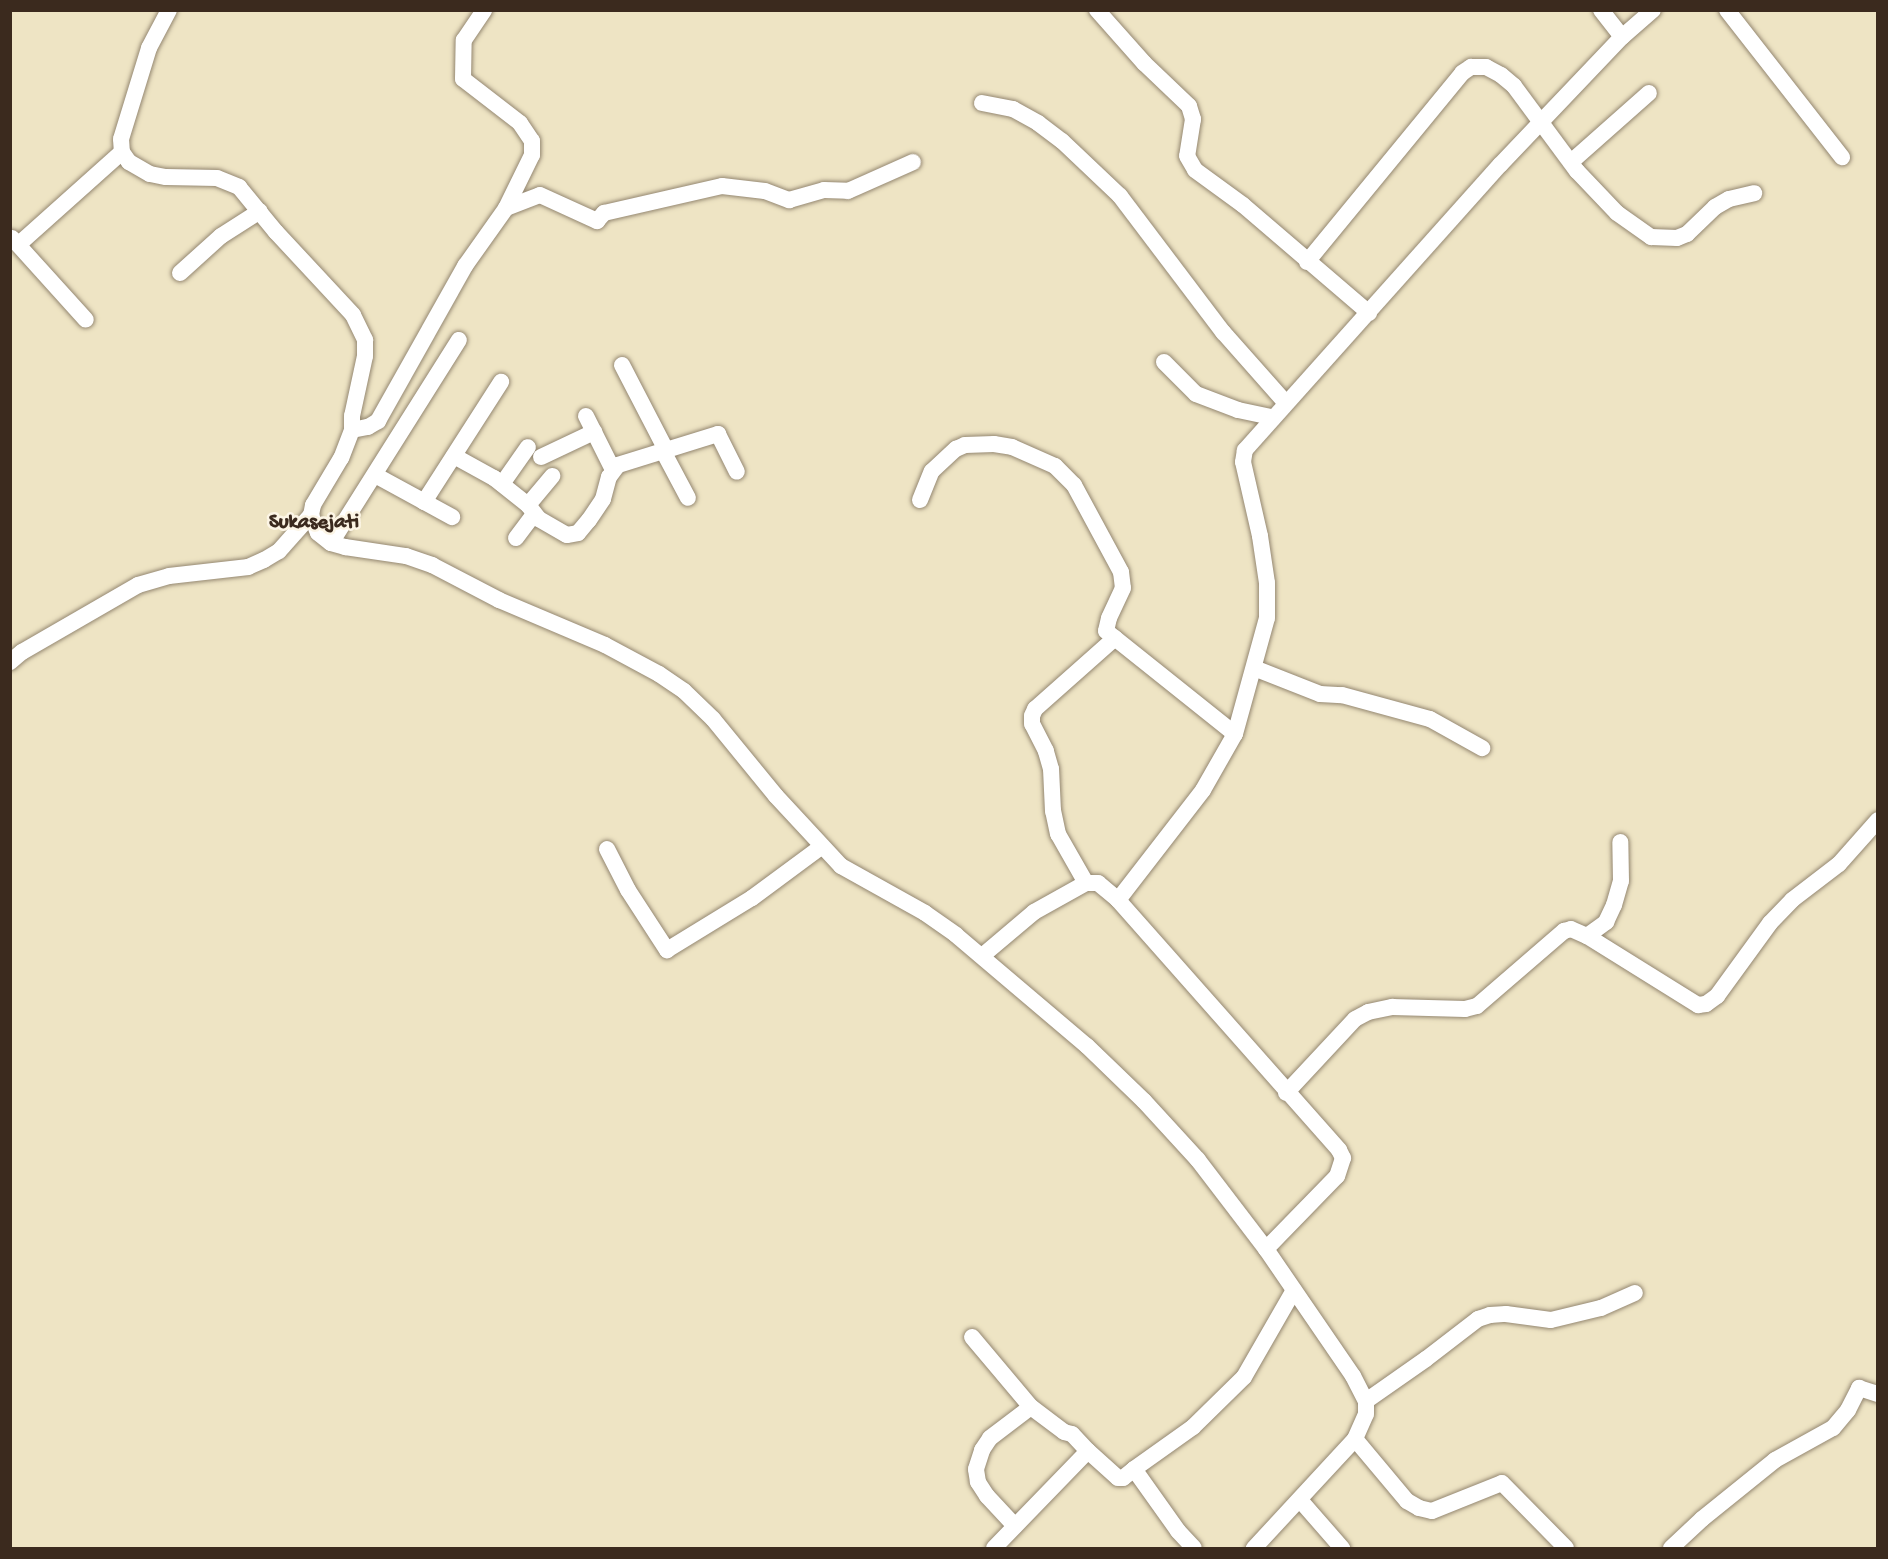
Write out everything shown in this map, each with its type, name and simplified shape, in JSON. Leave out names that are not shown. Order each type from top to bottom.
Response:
[{"type":"street","points":[[14,656],[138,585],[169,576],[248,567],[264,560],[295,536],[311,515],[313,505],[341,458],[352,430],[355,399],[365,356],[365,340],[353,315],[246,194],[229,181],[150,174],[129,162],[122,152],[121,139],[149,48],[169,10]]},
{"type":"street","points":[[352,430],[368,427],[378,422],[465,266],[506,208],[532,155],[532,141],[520,123],[463,79],[464,40],[484,10]]},
{"type":"street","points":[[1097,10],[1144,63],[1189,106],[1193,119],[1187,156],[1195,170],[1243,205],[1369,313]]},
{"type":"street","points":[[1601,10],[1622,37]]},
{"type":"street","points":[[1118,900],[1203,790],[1234,735],[1254,668],[1267,618],[1267,583],[1243,455],[1285,402],[1541,123],[1622,37],[1653,10]]},
{"type":"street","points":[[1727,10],[1842,157]]},
{"type":"street","points":[[1307,261],[1462,73],[1471,67],[1486,67],[1501,75],[1514,86],[1570,162],[1617,213],[1651,237],[1663,239],[1687,234],[1715,207],[1729,199],[1754,193]]},
{"type":"street","points":[[1570,162],[1649,93]]},
{"type":"street","points":[[982,103],[1013,110],[1038,123],[1062,141],[1120,196],[1223,332],[1285,402]]},
{"type":"street","points":[[86,320],[15,240],[122,152]]},
{"type":"street","points":[[506,208],[540,195],[597,220],[604,213],[722,186],[765,191],[789,200],[824,190],[848,191],[913,162]]},
{"type":"street","points":[[180,273],[222,236],[260,211]]},
{"type":"street","points":[[331,543],[459,340]]},
{"type":"street","points":[[1164,362],[1196,394],[1238,410],[1272,417]]},
{"type":"street","points":[[622,365],[688,498]]},
{"type":"street","points":[[424,502],[501,382]]},
{"type":"street","points":[[586,416],[613,470]]},
{"type":"street","points":[[502,484],[535,452],[594,432]]},
{"type":"street","points":[[454,456],[502,484],[561,534],[574,535],[582,529],[603,499],[613,470],[618,465],[718,434],[737,472]]},
{"type":"street","points":[[920,500],[932,471],[956,449],[965,445],[994,444],[1012,447],[1055,466],[1074,485],[1121,572],[1123,588],[1106,626],[1106,631],[1234,735]]},
{"type":"street","points":[[375,475],[452,517]]},
{"type":"street","points":[[516,538],[552,476]]},
{"type":"street","points":[[311,515],[318,533],[331,543],[406,556],[432,565],[499,600],[605,645],[659,674],[701,706],[821,847],[841,866],[925,913],[982,956],[1088,1046],[1144,1101],[1197,1160],[1266,1249],[1329,1339],[1366,1401],[1363,1426],[1355,1439],[1254,1548]]},
{"type":"street","points":[[1086,882],[1058,834],[1053,812],[1051,769],[1032,723],[1032,716],[1035,709],[1115,638]]},
{"type":"street","points":[[1254,668],[1320,694],[1342,695],[1430,720],[1482,748]]},
{"type":"street","points":[[1286,1093],[1341,1032],[1368,1012],[1392,1007],[1458,1009],[1478,1006],[1564,931],[1570,929],[1587,936],[1698,1005],[1706,1004],[1717,996],[1770,923],[1792,900],[1839,864],[1878,820]]},
{"type":"street","points":[[1587,936],[1606,922],[1614,905],[1621,882],[1620,842]]},
{"type":"street","points":[[607,849],[628,891],[667,950],[752,898],[821,847]]},
{"type":"street","points":[[982,956],[1034,912],[1086,882],[1098,883],[1118,900],[1286,1093],[1339,1150],[1343,1158],[1337,1176],[1266,1249]]},
{"type":"street","points":[[972,1337],[1031,1407],[1064,1432],[1072,1434],[1120,1479],[1193,1427],[1244,1377],[1294,1290]]},
{"type":"street","points":[[1366,1401],[1478,1319],[1490,1315],[1506,1314],[1551,1320],[1602,1308],[1635,1293]]},
{"type":"street","points":[[1671,1548],[1702,1519],[1775,1460],[1833,1428],[1848,1410],[1859,1388],[1878,1394]]},
{"type":"street","points":[[1015,1526],[987,1496],[978,1482],[976,1469],[982,1450],[990,1438],[1031,1407]]},
{"type":"street","points":[[1355,1439],[1407,1501],[1419,1509],[1432,1511],[1502,1484],[1566,1548]]},
{"type":"street","points":[[994,1548],[1088,1451]]},
{"type":"street","points":[[1134,1469],[1178,1532],[1194,1548]]},
{"type":"street","points":[[1300,1500],[1342,1548]]},
{"type":"district","name":"Sukasejati","points":[[314,524]]}]
